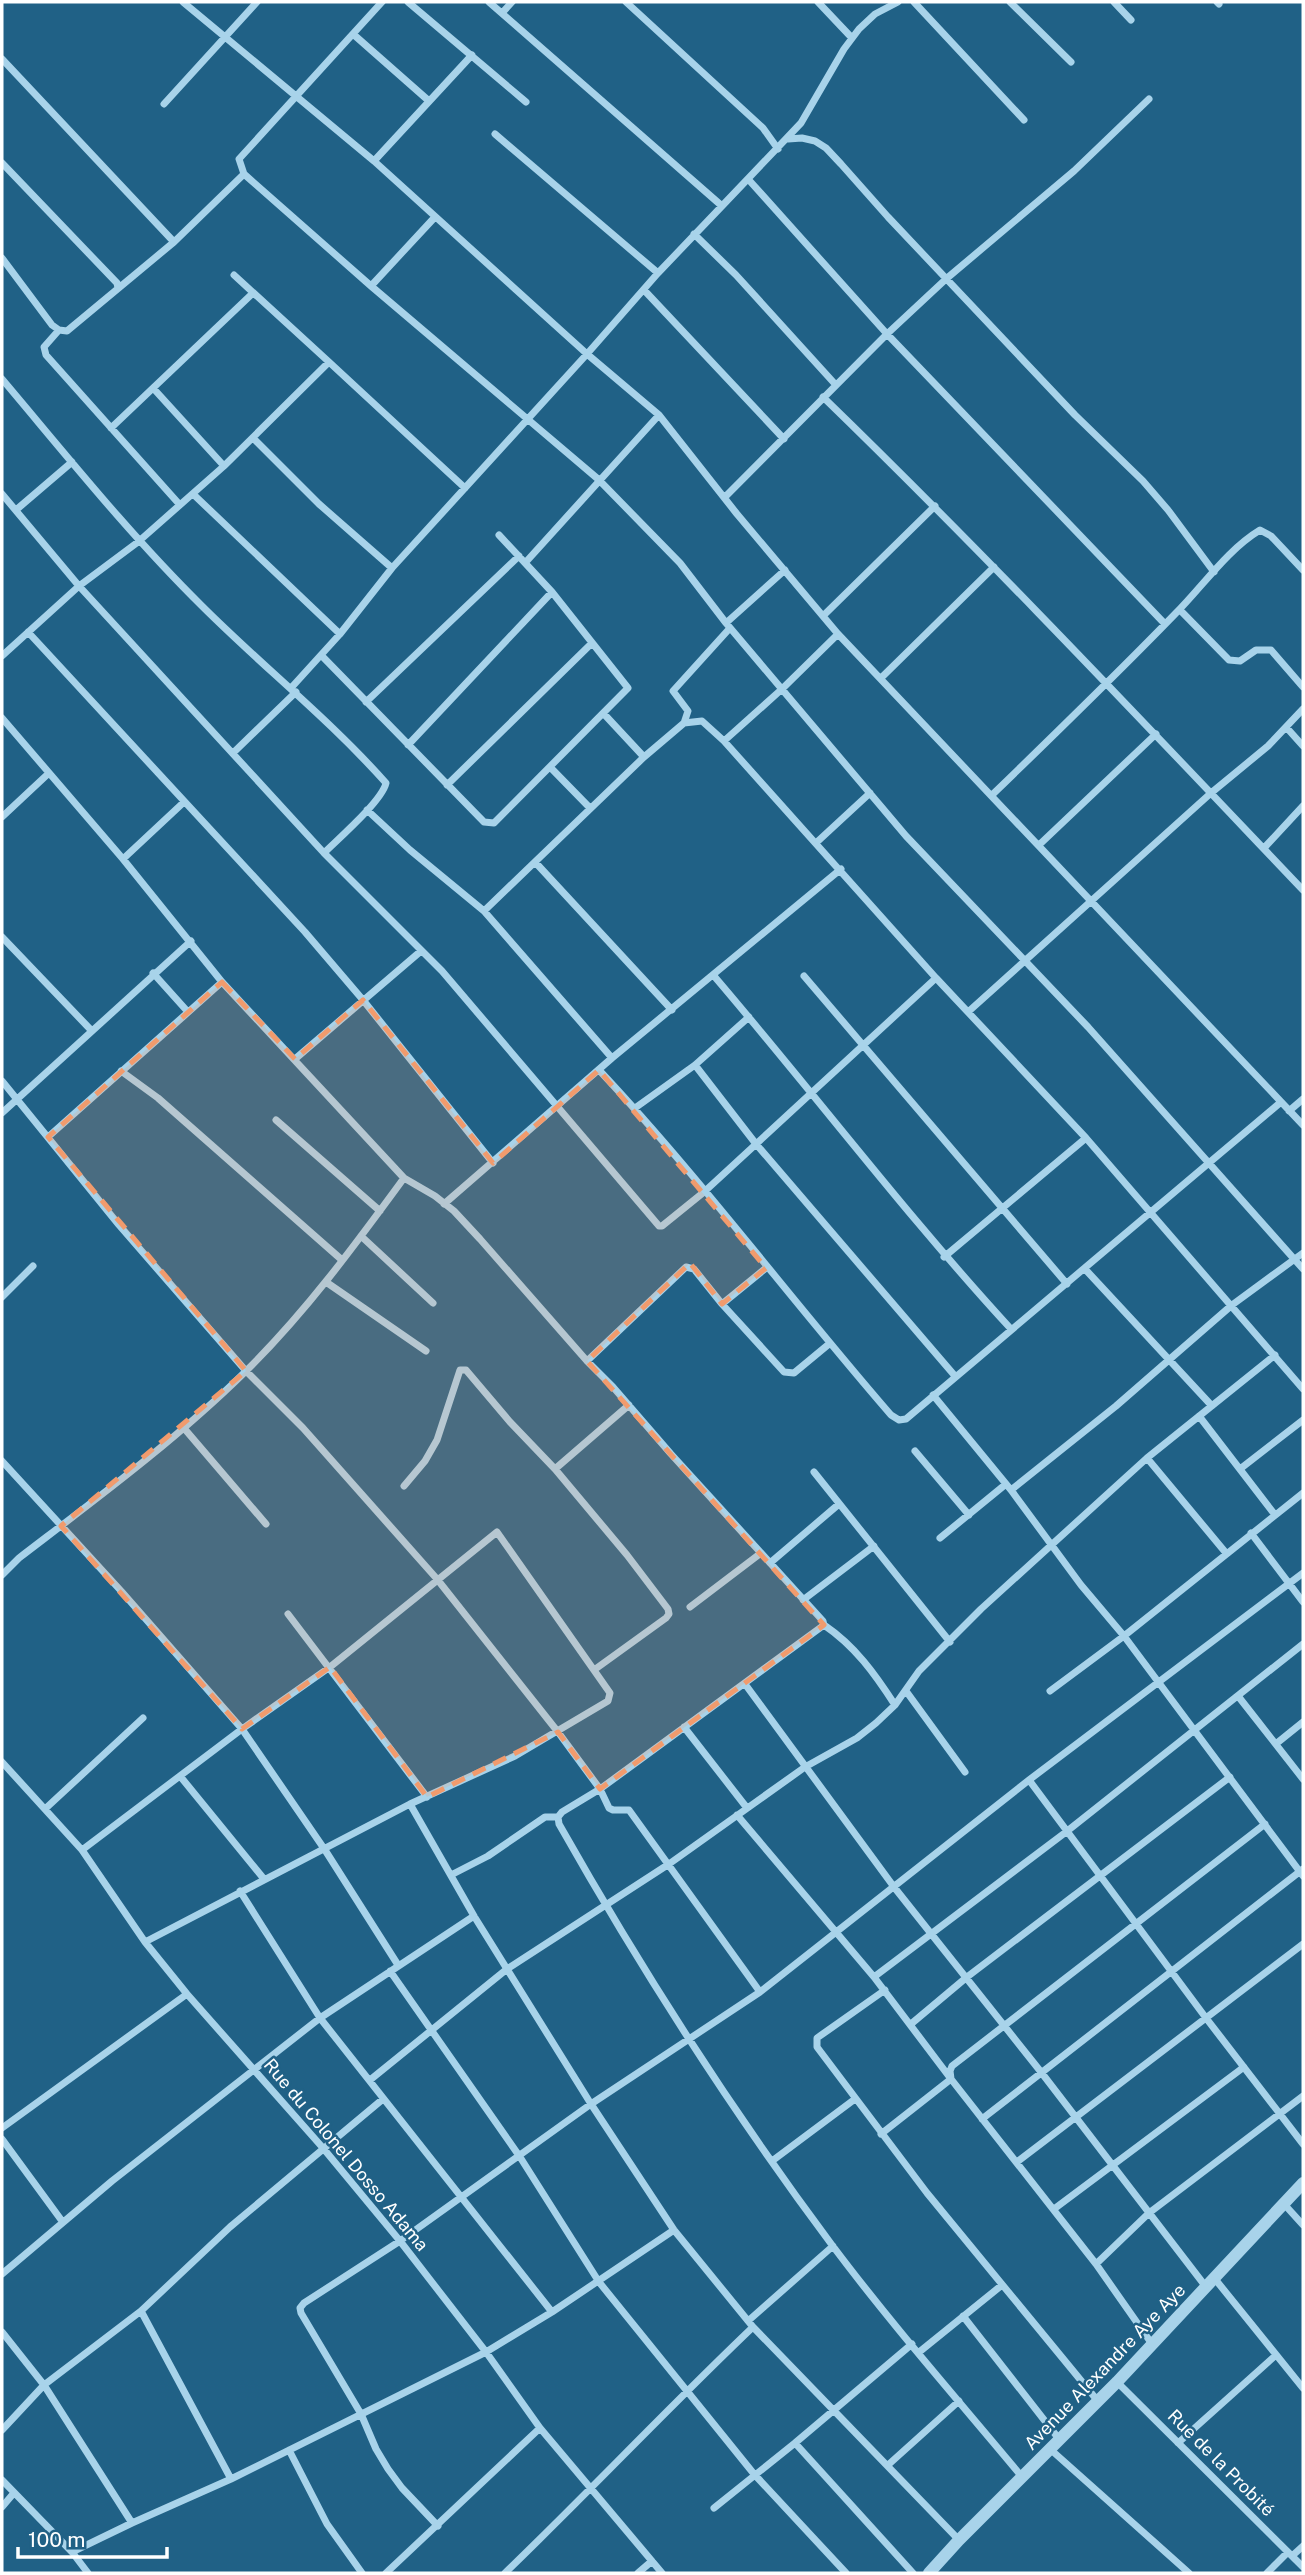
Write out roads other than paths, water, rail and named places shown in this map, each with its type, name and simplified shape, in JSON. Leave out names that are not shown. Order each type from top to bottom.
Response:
[{"type":"street","points":[[183,2],[374,161],[587,354],[659,415],[838,634],[1303,1125]]},
{"type":"street","points":[[164,104],[257,2]]},
{"type":"street","points":[[382,2],[240,159],[244,174],[598,479],[680,562],[728,625],[906,836],[1088,1027],[1303,1269]]},
{"type":"street","points":[[408,2],[526,102]]},
{"type":"street","points":[[489,2],[722,206]]},
{"type":"street","points":[[502,13],[512,2]]},
{"type":"street","points":[[626,2],[763,128],[778,149]]},
{"type":"street","points":[[818,2],[852,38]]},
{"type":"street","points":[[233,753],[293,690],[392,568],[657,273],[802,123],[852,38],[876,14],[898,2]]},
{"type":"street","points":[[914,2],[1024,120]]},
{"type":"street","points":[[1010,2],[1071,62]]},
{"type":"street","points":[[1114,2],[1131,20]]},
{"type":"street","points":[[353,34],[429,101]]},
{"type":"street","points":[[374,161],[471,55]]},
{"type":"street","points":[[2,59],[174,242]]},
{"type":"street","points":[[725,497],[887,334],[946,279],[1074,170],[1149,99]]},
{"type":"street","points":[[495,134],[657,273]]},
{"type":"street","points":[[788,139],[815,141],[826,148],[1075,415],[1143,481],[1168,510],[1213,572]]},
{"type":"street","points":[[2,163],[117,283],[118,288]]},
{"type":"street","points":[[2,258],[52,325],[67,331],[174,242],[244,174]]},
{"type":"street","points":[[748,178],[887,334],[1165,624]]},
{"type":"street","points":[[371,286],[435,217]]},
{"type":"street","points":[[694,234],[736,275],[835,384]]},
{"type":"street","points":[[234,275],[465,488]]},
{"type":"street","points":[[643,290],[784,439]]},
{"type":"street","points":[[111,428],[253,293]]},
{"type":"street","points":[[59,330],[44,347],[46,355],[180,505]]},
{"type":"street","points":[[2,656],[79,586],[138,542],[193,494],[329,362]]},
{"type":"street","points":[[2,379],[138,542],[203,608],[324,718],[386,783],[367,810],[324,853]]},
{"type":"street","points":[[153,388],[224,466]]},
{"type":"street","points":[[822,397],[935,506],[1108,683],[1303,890]]},
{"type":"street","points":[[366,702],[522,559],[659,415]]},
{"type":"street","points":[[253,438],[319,504],[392,568]]},
{"type":"street","points":[[16,510],[72,462]]},
{"type":"street","points":[[2,494],[79,586],[324,853],[442,971],[659,1226],[704,1192],[936,978]]},
{"type":"street","points":[[193,494],[340,634]]},
{"type":"street","points":[[824,615],[935,506]]},
{"type":"street","points":[[992,795],[1108,683],[1180,610],[1213,572],[1260,530],[1271,536],[1303,570]]},
{"type":"street","points":[[321,655],[484,822],[494,823],[628,688],[552,592],[499,535]]},
{"type":"street","points":[[881,678],[994,568]]},
{"type":"street","points":[[484,911],[644,757],[684,723],[688,711],[673,691],[728,625],[785,570]]},
{"type":"street","points":[[408,745],[552,592]]},
{"type":"street","points":[[1180,610],[1229,660],[1240,662],[1256,650],[1270,650],[1303,687]]},
{"type":"street","points":[[28,632],[305,932],[493,1163]]},
{"type":"street","points":[[724,741],[838,634]]},
{"type":"street","points":[[447,785],[592,643]]},
{"type":"street","points":[[968,1012],[1211,793],[1268,746],[1303,709]]},
{"type":"street","points":[[604,714],[644,757]]},
{"type":"street","points":[[2,718],[123,859],[222,982],[404,1178],[444,1204],[480,1239],[824,1625],[868,1665],[895,1705]]},
{"type":"street","points":[[684,723],[702,721],[724,741],[936,978],[1086,1138],[1303,1389]]},
{"type":"street","points":[[1286,727],[1303,746]]},
{"type":"street","points":[[1039,845],[1156,734]]},
{"type":"street","points":[[550,767],[590,808]]},
{"type":"street","points":[[2,817],[49,773]]},
{"type":"street","points":[[817,842],[870,793]]},
{"type":"street","points":[[123,859],[184,802]]},
{"type":"street","points":[[1264,848],[1303,806]]},
{"type":"street","points":[[367,810],[410,850],[484,911],[612,1058]]},
{"type":"street","points":[[535,862],[672,1010]]},
{"type":"street","points":[[444,1204],[612,1058],[841,869]]},
{"type":"street","points":[[2,937],[92,1030]]},
{"type":"street","points":[[2,1113],[191,941]]},
{"type":"street","points":[[295,1059],[421,951]]},
{"type":"street","points":[[153,974],[188,1012]]},
{"type":"street","points":[[714,976],[812,1091],[944,1256],[1011,1329]]},
{"type":"street","points":[[804,976],[1067,1284]]},
{"type":"street","points":[[48,1137],[222,982]]},
{"type":"street","points":[[635,1108],[695,1065],[749,1017]]},
{"type":"street","points":[[695,1065],[756,1144],[955,1376]]},
{"type":"street","points":[[599,1070],[635,1108],[829,1344],[891,1415],[899,1420],[906,1419],[1281,1102]]},
{"type":"street","points":[[121,1071],[158,1098],[342,1260]]},
{"type":"street","points":[[2,1081],[119,1225],[246,1371],[303,1428],[437,1579],[558,1732],[612,1810],[629,1810],[760,1992]]},
{"type":"street","points":[[1289,1111],[1303,1099]]},
{"type":"street","points":[[276,1120],[380,1211]]},
{"type":"street","points":[[944,1256],[1086,1138]]},
{"type":"street","points":[[2,1575],[19,1558],[184,1427],[246,1371],[312,1300],[404,1178]]},
{"type":"street","points":[[361,1236],[433,1303]]},
{"type":"street","points":[[940,1538],[1116,1406],[1231,1306],[1303,1253]]},
{"type":"street","points":[[2,1297],[33,1266]]},
{"type":"street","points":[[587,1361],[686,1267],[694,1269],[784,1373],[794,1373],[829,1344]]},
{"type":"street","points":[[722,1304],[766,1268]]},
{"type":"street","points":[[1085,1269],[1212,1406]]},
{"type":"street","points":[[326,1282],[426,1351]]},
{"type":"street","points":[[370,2080],[507,1969],[669,1864],[805,1767],[857,1738],[895,1705],[919,1671],[981,1609],[1147,1458],[1275,1355]]},
{"type":"street","points":[[404,1486],[425,1461],[437,1440],[462,1368],[555,1469],[668,1609],[666,1618],[594,1670]]},
{"type":"street","points":[[933,1395],[1124,1636],[1302,1872],[1171,1970],[982,2119]]},
{"type":"street","points":[[555,1469],[629,1405]]},
{"type":"street","points":[[1199,1416],[1275,1515]]},
{"type":"street","points":[[1240,1469],[1303,1420]]},
{"type":"street","points":[[184,1427],[266,1524]]},
{"type":"street","points":[[915,1451],[969,1515]]},
{"type":"street","points":[[1147,1458],[1226,1553]]},
{"type":"street","points":[[2,1461],[242,1729],[325,1850],[398,1965]]},
{"type":"street","points":[[814,1472],[950,1642]]},
{"type":"street","points":[[1050,1692],[1303,1493]]},
{"type":"street","points":[[770,1563],[839,1504]]},
{"type":"street","points":[[82,1850],[242,1729],[330,1667],[497,1532],[610,1693],[611,1698],[515,1756],[410,1804],[145,1942]]},
{"type":"street","points":[[1251,1533],[1303,1602]]},
{"type":"street","points":[[803,1600],[874,1546]]},
{"type":"street","points":[[690,1607],[761,1553]]},
{"type":"street","points":[[438,2526],[388,2469],[361,2414],[301,2313],[300,2308],[304,2303],[400,2241],[591,2104],[760,1992],[1029,1780],[1303,1573]]},
{"type":"street","points":[[288,1614],[427,1797]]},
{"type":"street","points":[[824,1625],[600,1789],[562,1812],[558,1817],[559,1824],[606,1906],[689,2039],[772,2161],[833,2246],[1023,2478]]},
{"type":"street","points":[[874,1977],[1066,1832],[1303,1644]]},
{"type":"street","points":[[746,1684],[894,1887],[1076,2116],[1149,2213],[1303,2388]]},
{"type":"street","points":[[906,1691],[965,1772]]},
{"type":"street","points":[[1238,1696],[1303,1779]]},
{"type":"street","points":[[45,1809],[143,1718]]},
{"type":"street","points":[[1276,1743],[1303,1721]]},
{"type":"street","points":[[684,1727],[747,1808]]},
{"type":"street","name":"Rue du Colonel Dosso Adama","points":[[2,1762],[82,1850],[145,1942],[400,2241],[540,2428],[662,2573]]},
{"type":"street","points":[[180,1776],[264,1879]]},
{"type":"street","points":[[911,2024],[967,1977],[1230,1777]]},
{"type":"street","points":[[1029,1780],[1303,2144]]},
{"type":"street","points":[[410,1804],[474,1916],[591,2104],[674,2230],[751,2324],[960,2540]]},
{"type":"street","points":[[737,1815],[885,1990],[1096,2264],[1152,2344]]},
{"type":"street","points":[[451,1875],[488,1856],[545,1817],[558,1817]]},
{"type":"street","points":[[881,2134],[951,2079],[952,2066],[1265,1824]]},
{"type":"street","points":[[240,1891],[320,2018],[552,2312]]},
{"type":"street","points":[[2,2274],[62,2221],[253,2068],[320,2018],[474,1916]]},
{"type":"street","points":[[1017,2162],[1303,1944]]},
{"type":"street","points":[[390,1971],[520,2157],[599,2282],[754,2474],[846,2573]]},
{"type":"street","points":[[885,1990],[817,2038],[817,2047],[881,2134],[1097,2400]]},
{"type":"street","points":[[2,2128],[187,1994]]},
{"type":"street","points":[[1054,2209],[1244,2067]]},
{"type":"street","points":[[1096,2264],[1149,2213],[1303,2096]]},
{"type":"street","points":[[2,2430],[44,2385],[141,2311],[230,2227],[383,2098]]},
{"type":"street","points":[[772,2161],[855,2099]]},
{"type":"street","points":[[2,2139],[62,2221]]},
{"type":"street","name":"Avenue Alexandre Aye Aye","points":[[929,2573],[1117,2382],[1303,2183]]},
{"type":"street","points":[[1284,2204],[1303,2225]]},
{"type":"street","points":[[72,2552],[230,2480],[486,2353],[599,2282],[674,2230]]},
{"type":"street","points":[[505,2573],[592,2490],[751,2324],[833,2246]]},
{"type":"street","points":[[918,2353],[1002,2285]]},
{"type":"street","points":[[141,2311],[230,2480]]},
{"type":"street","points":[[962,2316],[1055,2444],[1189,2573]]},
{"type":"street","points":[[2,2332],[44,2385],[132,2523]]},
{"type":"street","points":[[714,2508],[912,2344]]},
{"type":"street","points":[[1178,2443],[1276,2355]]},
{"type":"street","name":"Rue de la Probité","points":[[1117,2382],[1303,2567]]},
{"type":"street","points":[[888,2465],[959,2401]]},
{"type":"street","points":[[386,2573],[540,2428]]},
{"type":"street","points":[[795,2443],[913,2573]]},
{"type":"street","points":[[289,2450],[322,2516],[362,2573]]},
{"type":"street","points":[[2,2480],[72,2552],[88,2573]]},
{"type":"street","points":[[2,2507],[13,2494]]},
{"type":"street","points":[[1267,2573],[1303,2546]]},
{"type":"street","points":[[638,2573],[652,2561]]}]
